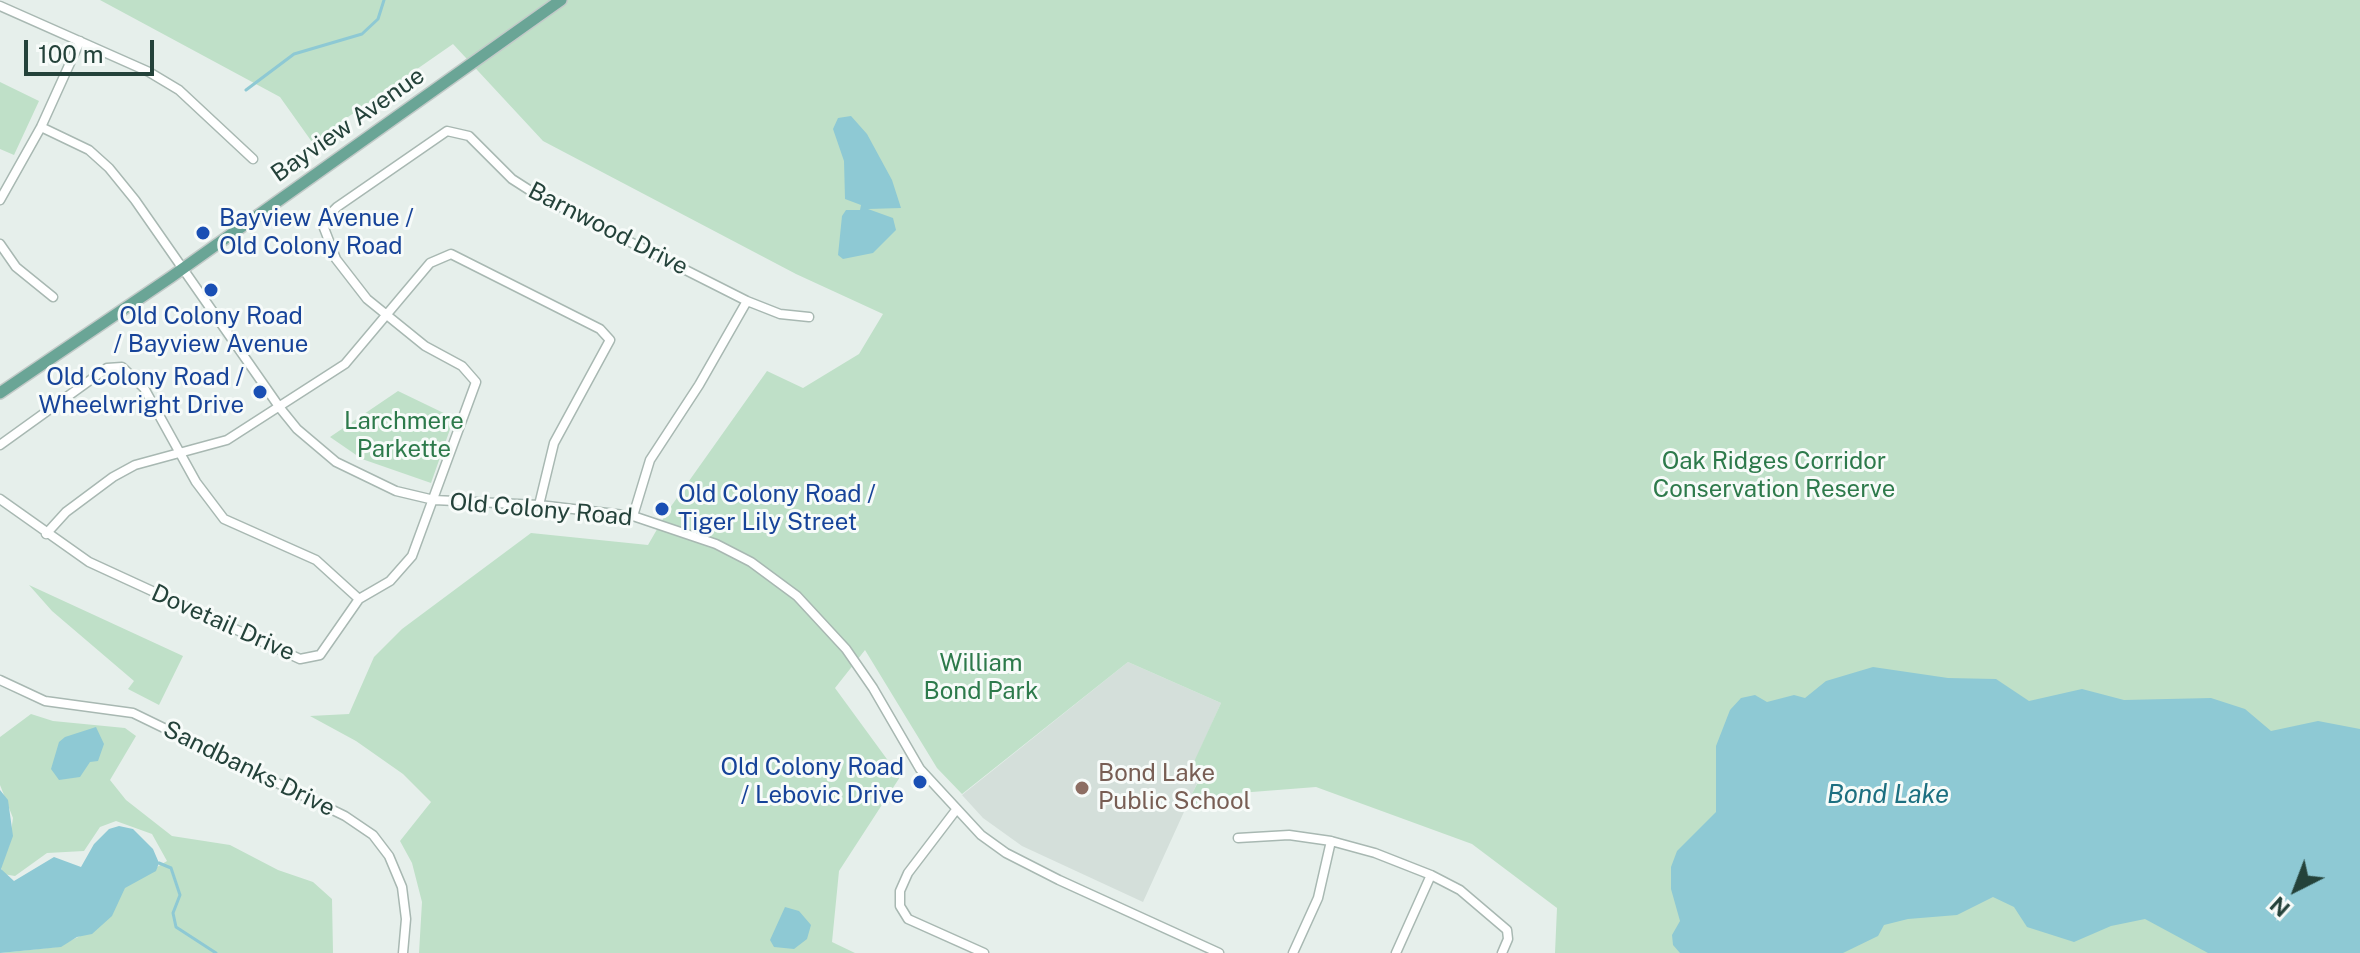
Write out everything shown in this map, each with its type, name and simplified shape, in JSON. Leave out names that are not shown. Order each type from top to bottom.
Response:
[{"type":"main road","name":"Bayview Avenue","points":[[0,393],[184,268],[561,0]]},
{"type":"street","points":[[0,6],[179,90],[253,159]]},
{"type":"street","points":[[0,200],[41,127],[80,41]]},
{"type":"street","name":"Old Colony Road","points":[[41,127],[89,150],[109,168],[184,268],[280,408],[297,429],[336,462],[386,487],[434,500],[539,505],[633,516],[716,544],[751,562],[797,596],[846,649],[873,688],[920,769],[956,810],[1006,853],[1219,953]]},
{"type":"street","name":"Barnwood Drive","points":[[387,316],[367,299],[343,269],[324,228],[327,217],[447,131],[457,130],[469,136],[512,179],[537,195],[747,301],[780,314],[809,317]]},
{"type":"street","points":[[0,244],[16,267],[53,297]]},
{"type":"street","points":[[46,534],[66,512],[113,477],[135,465],[227,440],[345,364],[430,263],[451,254],[608,334],[608,350],[571,408],[554,443],[539,505]]},
{"type":"street","points":[[633,516],[650,460],[706,374],[747,301]]},
{"type":"street","name":"Dovetail Drive","points":[[0,499],[89,562],[300,659],[320,655],[359,599],[390,581],[412,556],[476,382],[462,366],[425,346],[387,316]]},
{"type":"street","points":[[0,445],[107,368],[122,367],[144,388],[196,482],[224,519],[316,560],[359,599]]},
{"type":"street","name":"Sandbanks Drive","points":[[0,680],[45,701],[133,713],[345,816],[373,835],[389,856],[402,887],[406,919],[403,953]]},
{"type":"street","points":[[956,810],[908,873],[900,891],[900,906],[908,919],[984,953]]},
{"type":"street","points":[[1238,838],[1289,835],[1331,841],[1375,853],[1431,875],[1460,890],[1507,930],[1508,939],[1502,953]]},
{"type":"street","points":[[1293,953],[1318,898],[1331,841]]},
{"type":"street","points":[[1396,953],[1431,875]]},
{"type":"shaded area","name":"Bond Lake Public School","points":[[1128,662],[1221,703],[1188,777],[1198,781],[1143,902],[1022,846],[983,818],[962,795]]},
{"type":"green space","name":"Oak Ridges Corridor Conservation Reserve","points":[[100,0],[2360,0],[2360,953],[1555,953],[1557,908],[1472,844],[1316,787],[1239,793],[1185,808],[1198,782],[1187,777],[1221,703],[1128,662],[962,794],[937,768],[865,650],[835,688],[900,777],[839,871],[832,942],[855,953],[419,953],[422,902],[412,863],[400,841],[431,802],[403,774],[356,741],[310,716],[349,714],[374,657],[402,629],[531,533],[648,545],[667,512],[767,371],[803,388],[859,354],[883,314],[796,274],[543,141],[453,44],[312,142],[280,97]]},
{"type":"green space","points":[[0,82],[39,101],[14,155],[0,149]]},
{"type":"green space","name":"Larchmere Parkette","points":[[398,391],[454,418],[431,483],[362,459],[330,437]]},
{"type":"green space","points":[[29,585],[183,656],[159,705],[128,689],[134,681],[52,611]]},
{"type":"green space","points":[[31,714],[53,721],[125,728],[136,736],[110,780],[126,800],[172,836],[230,845],[278,870],[313,882],[332,899],[333,953],[0,953],[57,947],[97,928],[117,891],[167,861],[152,834],[116,821],[100,827],[84,851],[47,853],[15,876],[3,874],[0,865],[9,846],[13,818],[0,785],[0,737]]},
{"type":"water","points":[[851,116],[867,134],[892,180],[901,208],[868,209],[893,218],[896,230],[873,253],[843,259],[838,255],[842,216],[846,210],[860,210],[861,205],[845,199],[844,161],[833,129],[838,118]]},
{"type":"water","name":"Bond Lake","points":[[1873,667],[1948,678],[1996,679],[2029,701],[2082,689],[2124,700],[2211,698],[2245,709],[2271,731],[2318,721],[2360,729],[2360,953],[2208,953],[2145,919],[2111,926],[2074,942],[2027,927],[2014,907],[1993,897],[1957,915],[1908,919],[1884,925],[1878,936],[1843,953],[1680,953],[1673,945],[1672,935],[1680,921],[1671,889],[1671,867],[1677,851],[1716,812],[1716,746],[1730,710],[1741,698],[1755,695],[1767,702],[1794,695],[1805,698],[1826,681]]},
{"type":"water","points":[[96,727],[104,744],[98,761],[90,762],[80,777],[59,780],[51,769],[59,742]]},
{"type":"water","points":[[0,790],[8,800],[13,836],[1,869],[14,881],[54,857],[81,867],[94,844],[109,829],[119,826],[133,829],[153,849],[159,863],[156,871],[125,888],[112,916],[92,934],[77,937],[61,947],[0,953]]},
{"type":"water","points":[[785,907],[799,911],[811,925],[807,939],[794,949],[774,947],[770,940]]},
{"type":"waterway","points":[[246,90],[294,54],[362,34],[378,19],[384,0]]},
{"type":"waterway","points":[[159,863],[171,868],[180,895],[173,913],[176,927],[216,953]]},
{"type":"place","name":"Bayview Avenue / Old Colony Road","points":[[203,233]]},
{"type":"place","name":"Old Colony Road / Bayview Avenue","points":[[211,290]]},
{"type":"place","name":"Old Colony Road / Wheelwright Drive","points":[[260,392]]},
{"type":"place","name":"Old Colony Road / Tiger Lily Street","points":[[662,509]]},
{"type":"place","name":"Old Colony Road / Lebovic Drive","points":[[920,782]]},
{"type":"place","name":"Bond Lake Public School","points":[[1082,788]]},
{"type":"park label","name":"William Bond Park","points":[[981,678]]}]
